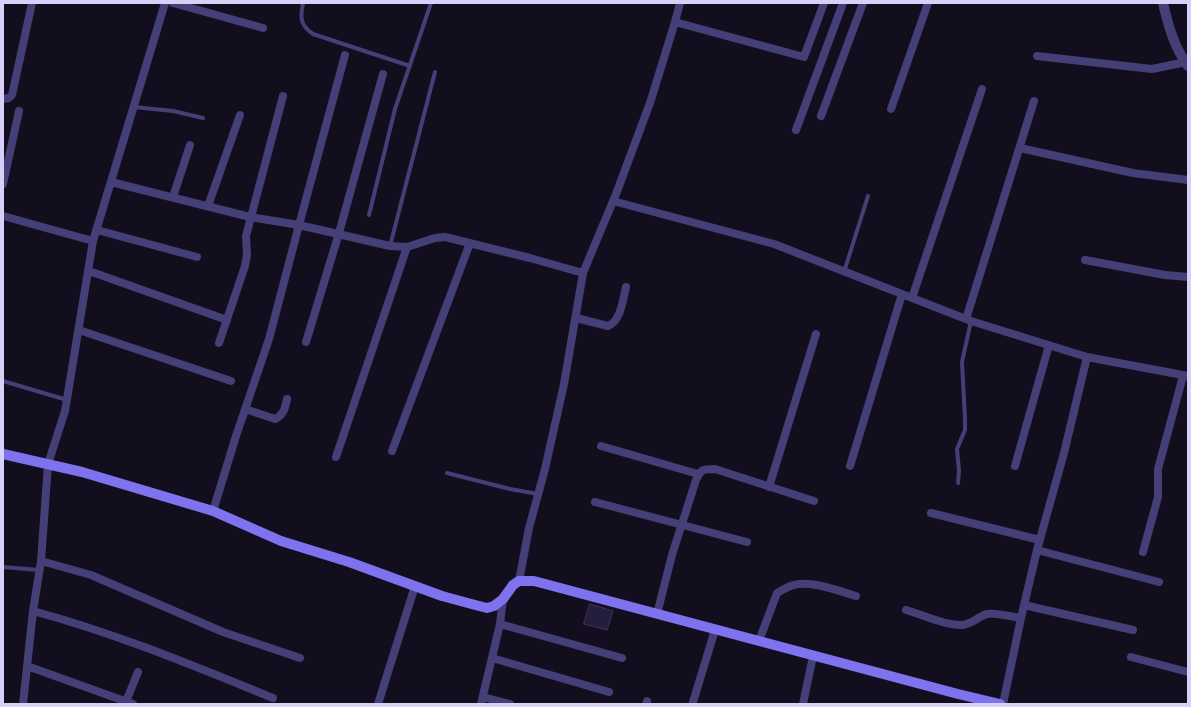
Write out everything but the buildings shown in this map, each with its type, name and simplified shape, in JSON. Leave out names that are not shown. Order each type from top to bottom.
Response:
[{"type":"main road","points":[[3,454],[82,472],[213,511],[281,541],[348,562],[442,596],[487,608],[494,606],[503,599],[513,585],[519,581],[534,581],[813,656],[1001,704]]},
{"type":"street","points":[[3,100],[9,98],[12,94],[32,3]]},
{"type":"street","points":[[23,704],[33,611],[41,561],[48,464],[65,411],[93,241],[165,3]]},
{"type":"street","points":[[173,3],[262,28]]},
{"type":"street","points":[[519,581],[529,528],[545,469],[564,384],[583,273],[613,201],[650,103],[680,3]]},
{"type":"street","points":[[675,22],[804,57],[824,3]]},
{"type":"street","points":[[796,130],[843,3]]},
{"type":"street","points":[[821,116],[863,3]]},
{"type":"street","points":[[891,109],[928,3]]},
{"type":"street","points":[[1038,56],[1147,68],[1187,64],[1169,29],[1163,3]]},
{"type":"street","points":[[213,511],[245,408],[270,339],[345,55]]},
{"type":"street","points":[[306,342],[383,74]]},
{"type":"street","points":[[912,298],[982,89]]},
{"type":"street","points":[[219,343],[245,266],[247,255],[246,236],[250,217],[283,96]]},
{"type":"street","points":[[968,320],[1034,100]]},
{"type":"street","points":[[3,184],[19,111]]},
{"type":"street","points":[[208,206],[240,114]]},
{"type":"street","points":[[173,197],[190,145]]},
{"type":"street","points":[[1020,148],[1133,173],[1188,180]]},
{"type":"street","points":[[111,182],[250,217],[338,233],[390,246],[407,247],[434,238],[445,237],[583,273]]},
{"type":"street","points":[[613,201],[774,244],[968,320],[1049,345],[1087,356],[1185,376],[1158,469],[1158,497],[1143,552]]},
{"type":"street","points":[[3,216],[93,241]]},
{"type":"street","points":[[97,230],[197,258]]},
{"type":"street","points":[[392,451],[470,243]]},
{"type":"street","points":[[336,458],[407,247]]},
{"type":"street","points":[[1085,260],[1164,275],[1188,277]]},
{"type":"street","points":[[89,271],[227,320]]},
{"type":"street","points":[[576,318],[608,326],[613,324],[618,314],[626,287]]},
{"type":"street","points":[[850,466],[902,294]]},
{"type":"street","points":[[79,330],[231,381]]},
{"type":"street","points":[[769,486],[816,334]]},
{"type":"street","points":[[1015,466],[1049,345]]},
{"type":"street","points":[[1001,704],[1037,550],[1064,453],[1087,356]]},
{"type":"street","points":[[245,408],[275,419],[279,417],[284,410],[287,399]]},
{"type":"street","points":[[601,446],[698,474]]},
{"type":"street","points":[[657,614],[698,474],[704,469],[715,469],[814,501]]},
{"type":"street","points":[[596,502],[747,542]]},
{"type":"street","points":[[931,513],[1040,540]]},
{"type":"street","points":[[1037,550],[1159,582]]},
{"type":"street","points":[[41,561],[91,575],[223,632],[300,658]]},
{"type":"street","points":[[759,641],[777,593],[783,589],[795,584],[809,584],[856,596]]},
{"type":"street","points":[[378,704],[415,586]]},
{"type":"street","points":[[503,599],[500,624],[482,701],[510,704]]},
{"type":"street","points":[[1024,605],[1133,630]]},
{"type":"street","points":[[906,610],[947,623],[963,625],[973,622],[988,613],[1021,618]]},
{"type":"street","points":[[33,611],[76,623],[161,653],[273,698]]},
{"type":"street","points":[[500,624],[622,658]]},
{"type":"street","points":[[693,702],[715,630]]},
{"type":"street","points":[[803,704],[813,656]]},
{"type":"street","points":[[1131,657],[1188,672]]},
{"type":"street","points":[[492,658],[609,692]]},
{"type":"street","points":[[27,666],[128,703],[138,672]]},
{"type":"lane","points":[[303,3],[301,20],[305,28],[313,34],[410,66]]},
{"type":"lane","points":[[369,215],[395,109],[431,3]]},
{"type":"lane","points":[[390,246],[435,72]]},
{"type":"lane","points":[[134,106],[173,111],[202,118]]},
{"type":"lane","points":[[844,272],[868,196]]},
{"type":"lane","points":[[958,483],[960,471],[957,449],[965,430],[962,362],[968,320]]},
{"type":"lane","points":[[3,381],[67,400]]},
{"type":"lane","points":[[447,473],[510,489],[538,494]]},
{"type":"lane","points":[[3,567],[39,570]]}]
